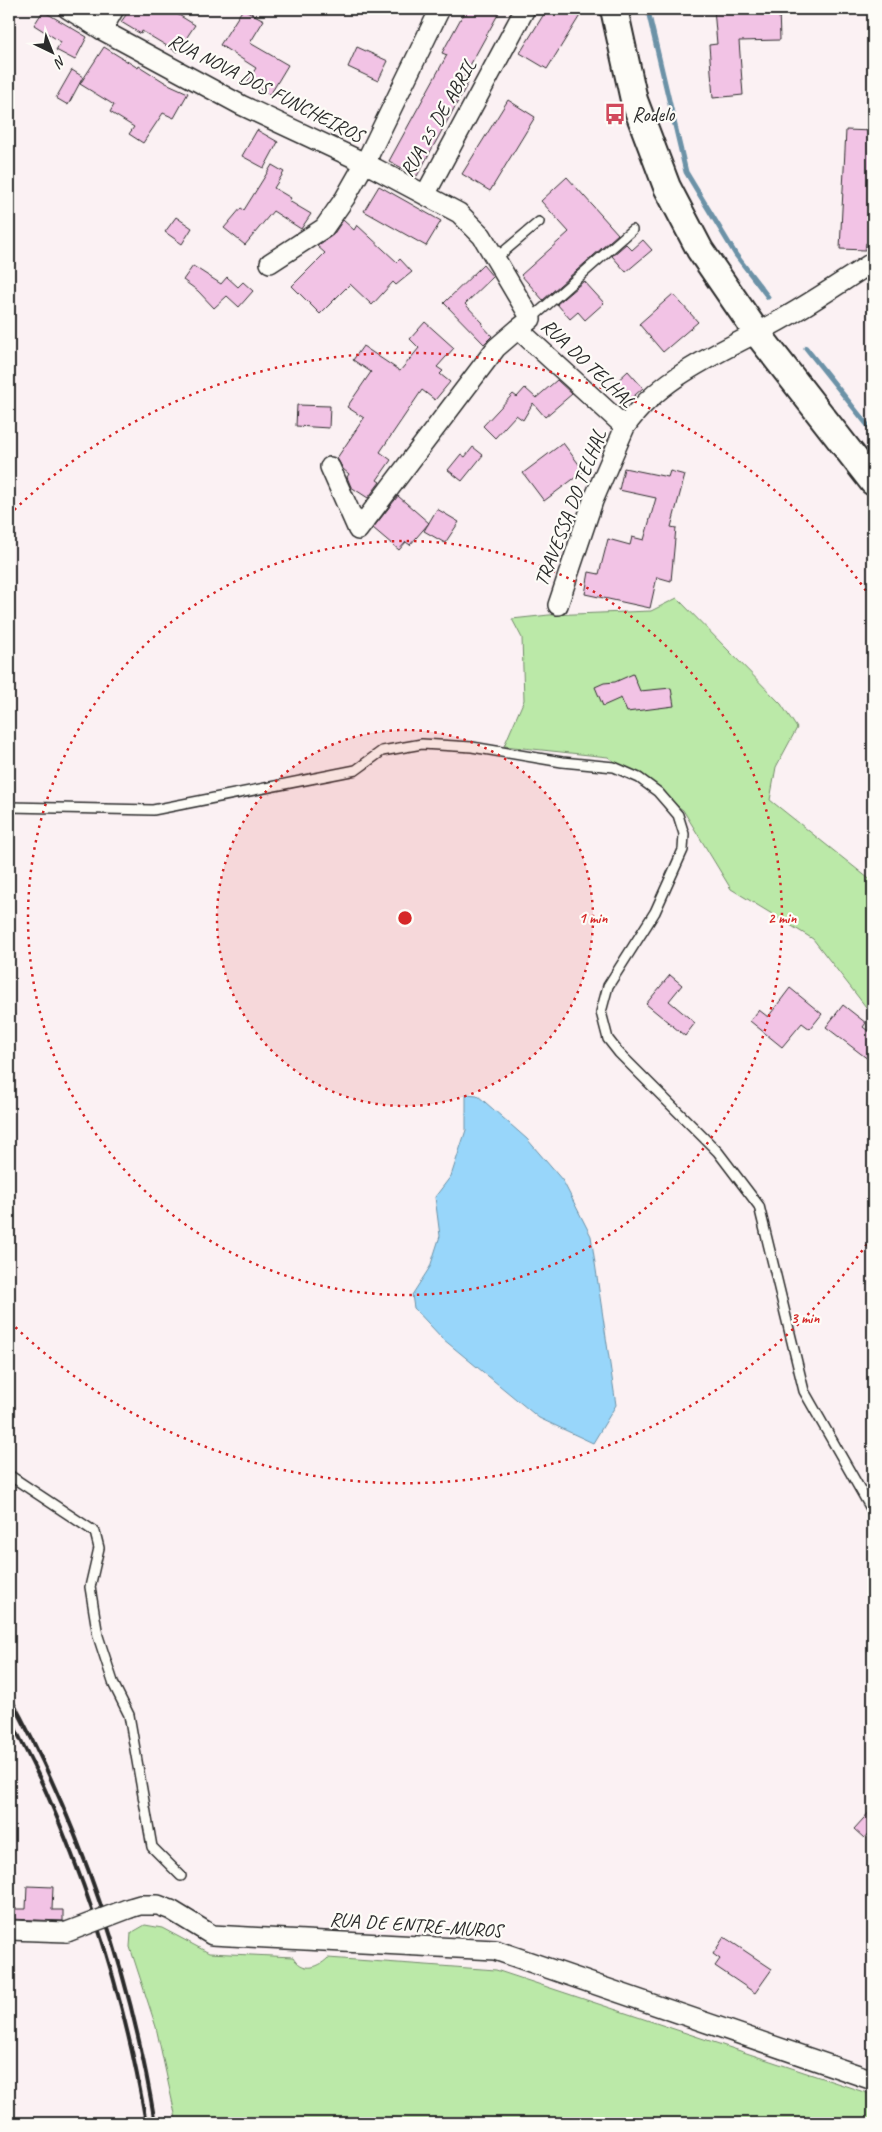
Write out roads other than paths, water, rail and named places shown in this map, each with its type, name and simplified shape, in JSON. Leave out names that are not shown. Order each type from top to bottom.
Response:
[{"type":"main road","points":[[614,9],[634,100],[667,187],[700,250],[757,333],[873,482]]},
{"type":"street","name":"RUA NOVA DOS FUNCHEIROS","points":[[68,9],[102,30],[241,105],[365,163]]},
{"type":"street","points":[[102,30],[114,9]]},
{"type":"street","points":[[270,264],[324,228],[346,198],[440,9]]},
{"type":"street","name":"RUA 25 DE ABRIL","points":[[365,163],[425,195],[525,9]]},
{"type":"street","points":[[425,195],[459,213],[482,236],[495,258],[524,324]]},
{"type":"street","name":"RUA DO TELHAL","points":[[330,466],[358,530],[496,348],[524,324],[626,428],[636,412],[688,368],[757,333],[873,262]]},
{"type":"street","name":"TRAVESSA DO TELHAL","points":[[558,605],[593,501],[626,428]]},
{"type":"street","name":"RUA DE ENTRE-MUROS","points":[[9,1930],[67,1932],[140,1905],[158,1905],[172,1910],[212,1935],[495,1950],[873,2080]]},
{"type":"lane","points":[[495,258],[539,222]]},
{"type":"lane","points":[[524,324],[632,230]]},
{"type":"lane","points":[[9,807],[153,810],[356,770],[382,751],[422,744],[472,747],[562,762],[614,766],[639,778],[658,792],[678,815],[684,834],[683,850],[655,912],[608,986],[601,1012],[608,1039],[619,1053],[718,1152],[760,1206],[804,1391],[873,1512]]},
{"type":"lane","points":[[9,1475],[95,1532],[99,1548],[90,1587],[98,1636],[114,1685],[129,1715],[152,1847],[181,1876]]},
{"type":"water","points":[[466,1094],[477,1095],[527,1139],[563,1181],[591,1236],[616,1405],[593,1443],[539,1418],[443,1339],[414,1308],[412,1295],[430,1267],[440,1236],[435,1197],[451,1176],[466,1130]]},
{"type":"waterway","points":[[648,11],[686,172],[736,255],[768,297]]},
{"type":"waterway","points":[[806,348],[873,432]]},
{"type":"railway","points":[[9,1695],[59,1797],[81,1849],[100,1903],[132,2012],[155,2123]]},
{"type":"railway","points":[[9,1715],[47,1794],[94,1914],[129,2039],[146,2123]]},
{"type":"place","name":"Rodelo","points":[[615,114]]}]
